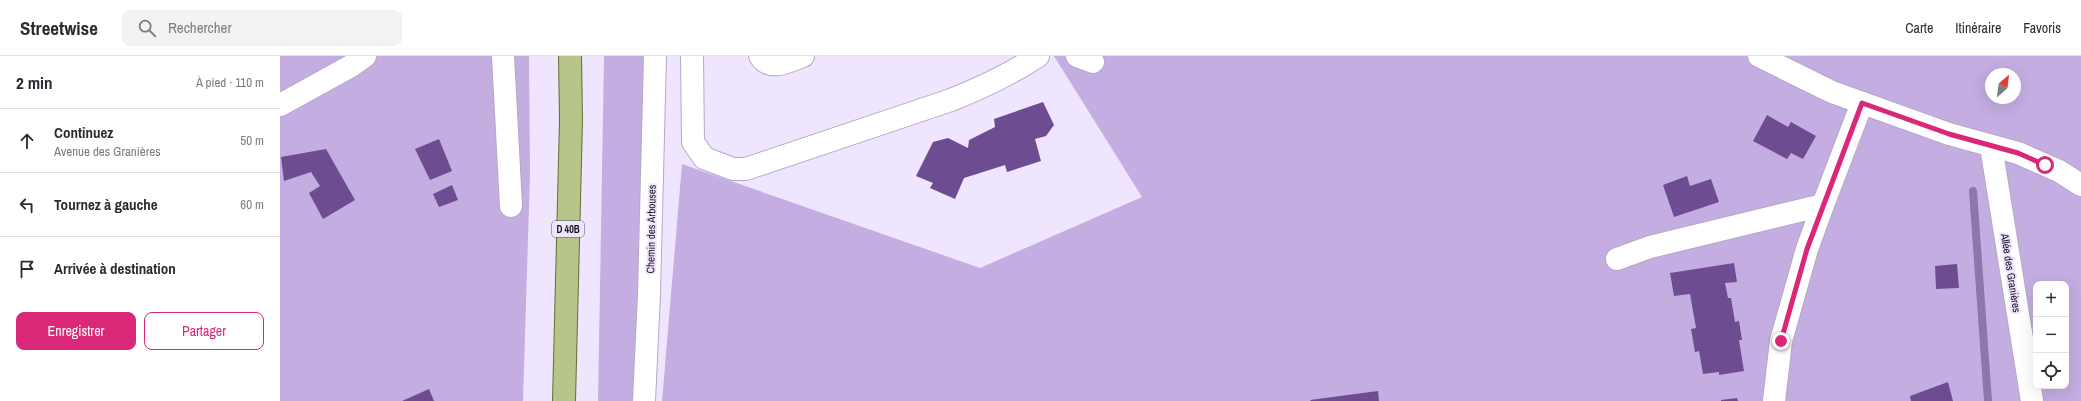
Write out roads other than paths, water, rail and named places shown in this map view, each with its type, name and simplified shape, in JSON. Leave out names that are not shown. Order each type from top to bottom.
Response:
[{"type":"main road","name":"D 40B","points":[[564,401],[571,120],[570,56]]},
{"type":"street","points":[[280,105],[351,66],[365,56]]},
{"type":"street","points":[[503,56],[511,206]]},
{"type":"street","name":"Chemin des Arbouses","points":[[644,401],[649,295],[655,56]]},
{"type":"street","points":[[692,56],[694,142],[704,158],[718,165],[746,169],[973,92],[1038,56]]},
{"type":"street","points":[[760,56],[766,63],[773,64],[803,56]]},
{"type":"street","points":[[1759,56],[1832,92],[1949,134],[2018,153],[2059,171],[2081,185]]},
{"type":"street","points":[[1774,401],[1781,341],[1807,249],[1862,103]]},
{"type":"street","name":"Allée des Granières","points":[[1991,146],[2032,401]]},
{"type":"street","points":[[1617,259],[1650,247],[1823,205]]},
{"type":"waterway","points":[[1973,191],[1988,401]]}]
